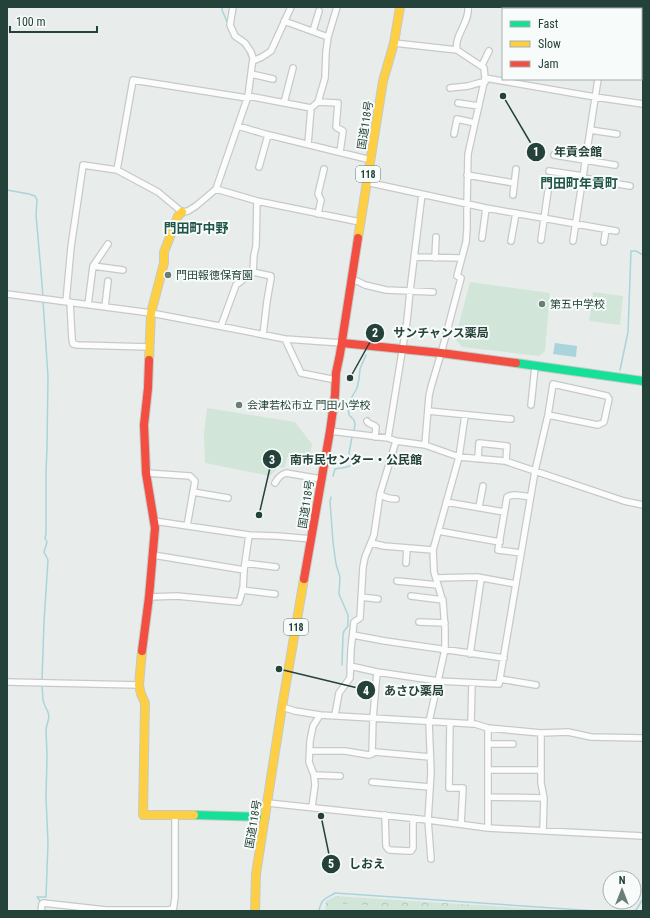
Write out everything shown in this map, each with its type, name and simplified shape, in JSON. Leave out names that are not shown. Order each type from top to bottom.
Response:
[{"type":"main road","name":"国道118号","points":[[255,911],[256,874],[282,707],[330,431],[336,380],[366,182],[385,72],[394,43],[400,7]]},
{"type":"main road","points":[[182,212],[178,216],[164,252],[164,263],[151,314],[148,388],[144,413],[146,474],[154,521],[153,556],[139,685],[145,703],[143,815],[265,817]]},
{"type":"main road","points":[[342,343],[441,353],[535,367],[643,380]]},
{"type":"street","points":[[149,347],[73,344],[68,302],[71,247],[83,165],[117,170],[158,192],[182,212],[188,211],[196,206],[216,189],[247,97],[253,61],[251,52],[245,43],[235,36],[230,25],[233,7]]},
{"type":"street","points":[[253,61],[271,51],[291,7]]},
{"type":"street","points":[[308,144],[311,108],[318,102],[325,78],[328,37],[337,7]]},
{"type":"street","points":[[457,50],[456,45],[458,36],[468,12],[468,7]]},
{"type":"street","points":[[313,31],[319,11]]},
{"type":"street","points":[[284,21],[328,37]]},
{"type":"street","points":[[394,43],[457,50],[484,68],[485,80],[468,154],[466,242],[457,276],[461,278],[431,387],[425,444]]},
{"type":"street","points":[[482,66],[489,51]]},
{"type":"street","points":[[284,103],[293,68]]},
{"type":"street","points":[[251,74],[273,79]]},
{"type":"street","points":[[117,170],[133,80],[311,108]]},
{"type":"street","points":[[450,88],[468,86],[485,80],[643,104]]},
{"type":"street","points":[[573,241],[598,80]]},
{"type":"street","points":[[318,102],[338,103],[336,127],[344,131],[340,152]]},
{"type":"street","points":[[458,103],[479,106]]},
{"type":"street","points":[[454,134],[457,119],[475,123]]},
{"type":"street","points":[[238,126],[268,135],[370,160]]},
{"type":"street","points":[[590,130],[617,134]]},
{"type":"street","points":[[259,167],[268,135]]},
{"type":"street","points":[[554,155],[615,165]]},
{"type":"street","points":[[318,214],[321,200],[318,194],[324,169]]},
{"type":"street","points":[[513,194],[516,169]]},
{"type":"street","points":[[549,170],[630,186]]},
{"type":"street","points":[[467,175],[514,183]]},
{"type":"street","points":[[366,182],[516,214],[616,230]]},
{"type":"street","points":[[216,189],[256,201],[360,222]]},
{"type":"street","points":[[541,240],[548,191]]},
{"type":"street","points":[[388,438],[403,350],[422,194]]},
{"type":"street","points":[[253,272],[256,246],[256,201]]},
{"type":"street","points":[[482,238],[486,208]]},
{"type":"street","points":[[511,241],[516,214]]},
{"type":"street","points":[[604,242],[606,229]]},
{"type":"street","points":[[435,258],[436,236]]},
{"type":"street","points":[[88,305],[93,266],[108,244]]},
{"type":"street","points":[[414,257],[461,258]]},
{"type":"street","points":[[93,266],[124,270]]},
{"type":"street","points":[[221,326],[237,283],[253,272],[271,276],[263,335]]},
{"type":"street","points":[[351,280],[386,290],[433,292]]},
{"type":"street","points":[[105,307],[108,281]]},
{"type":"street","points":[[7,294],[151,314],[285,339],[342,343]]},
{"type":"street","points":[[285,339],[301,373],[336,380]]},
{"type":"street","points":[[531,405],[535,367]]},
{"type":"street","points":[[350,666],[377,672],[438,681],[499,684],[530,497],[548,415],[553,384],[607,396],[609,399],[604,422],[598,425],[548,415]]},
{"type":"street","points":[[428,411],[511,420]]},
{"type":"street","points":[[431,860],[428,820],[431,772],[429,722],[445,649],[442,600],[433,563],[433,550],[459,457],[465,415]]},
{"type":"street","points":[[367,421],[368,424],[376,427],[375,437]]},
{"type":"street","points":[[330,431],[388,438],[396,442],[425,444],[459,457],[506,461],[624,501],[643,505]]},
{"type":"street","points":[[335,715],[339,693],[350,678],[354,622],[360,618],[364,557],[374,535],[380,494],[396,442]]},
{"type":"street","points":[[478,459],[479,444],[507,446],[506,461]]},
{"type":"street","points":[[275,483],[278,477],[286,473],[321,479]]},
{"type":"street","points":[[146,474],[190,476],[195,481],[187,526]]},
{"type":"street","points":[[479,507],[483,486]]},
{"type":"street","points":[[193,492],[228,498]]},
{"type":"street","points":[[380,494],[392,499],[396,498]]},
{"type":"street","points":[[521,553],[498,550],[504,512],[508,495],[511,494],[530,497]]},
{"type":"street","points":[[446,502],[504,512]]},
{"type":"street","points":[[154,521],[249,536],[277,536],[312,539]]},
{"type":"street","points":[[438,531],[500,542]]},
{"type":"street","points":[[149,597],[177,596],[239,602],[249,536]]},
{"type":"street","points":[[371,542],[384,546],[433,550]]},
{"type":"street","points":[[406,563],[407,548]]},
{"type":"street","points":[[153,556],[244,570]]},
{"type":"street","points":[[245,563],[276,567]]},
{"type":"street","points":[[436,578],[477,577],[516,584]]},
{"type":"street","points":[[470,654],[481,578]]},
{"type":"street","points":[[397,581],[438,585]]},
{"type":"street","points":[[242,590],[275,594]]},
{"type":"street","points":[[411,596],[442,600]]},
{"type":"street","points":[[361,597],[378,599]]},
{"type":"street","points":[[419,622],[444,623]]},
{"type":"street","points":[[353,635],[504,658]]},
{"type":"street","points":[[372,754],[377,672]]},
{"type":"street","points":[[500,679],[536,685]]},
{"type":"street","points":[[7,682],[139,685]]},
{"type":"street","points":[[471,724],[472,683]]},
{"type":"street","points":[[282,707],[295,711],[320,715],[471,724],[488,728],[541,733],[568,732],[591,737],[643,738]]},
{"type":"street","points":[[312,807],[315,785],[310,762],[310,740],[313,726],[320,715]]},
{"type":"street","points":[[450,723],[449,788],[463,788],[461,824]]},
{"type":"street","points":[[488,728],[488,828]]},
{"type":"street","points":[[541,733],[540,783],[544,798],[543,830]]},
{"type":"street","points":[[488,744],[513,744]]},
{"type":"street","points":[[310,751],[345,751],[369,755],[375,752],[430,757]]},
{"type":"street","points":[[488,770],[541,770]]},
{"type":"street","points":[[314,775],[340,776]]},
{"type":"street","points":[[372,782],[430,787]]},
{"type":"street","points":[[488,797],[544,798]]},
{"type":"street","points":[[268,804],[312,807],[413,818],[488,828],[643,836]]},
{"type":"street","points":[[41,911],[43,903],[106,910],[173,910],[175,897],[175,815]]},
{"type":"street","points":[[385,815],[386,846],[390,850],[411,851],[413,848],[413,818]]},
{"type":"green space","points":[[470,282],[550,293],[545,351],[539,356],[462,347],[455,339]]},
{"type":"green space","points":[[593,292],[623,296],[620,325],[589,321]]},
{"type":"green space","points":[[207,408],[295,422],[312,444],[309,461],[287,457],[285,467],[278,468],[270,476],[205,463],[204,433]]},
{"type":"green space","points":[[336,896],[567,911],[325,911],[326,901]]},
{"type":"green space","points":[[333,903],[430,909],[430,911],[332,911]]},
{"type":"water","points":[[555,343],[577,346],[576,357],[553,354]]},
{"type":"waterway","points":[[222,7],[228,24]]},
{"type":"waterway","points":[[246,49],[249,57]]},
{"type":"waterway","points":[[7,190],[29,194],[35,196],[37,200],[36,215],[43,297]]},
{"type":"waterway","points":[[620,370],[628,332],[631,251],[636,251],[643,255]]},
{"type":"waterway","points":[[42,680],[48,560],[44,552],[47,542],[45,538],[48,377],[43,301]]},
{"type":"waterway","points":[[354,431],[355,424],[354,420],[349,415],[348,404],[357,388],[360,369],[366,355]]},
{"type":"waterway","points":[[333,476],[335,469],[351,465],[349,453],[352,437]]},
{"type":"waterway","points":[[331,497],[333,542],[336,564],[340,577],[339,594],[348,615],[348,626],[343,635],[342,665]]},
{"type":"waterway","points":[[41,902],[37,897],[46,897],[48,843],[46,798],[46,729],[49,717],[43,700],[42,684]]},
{"type":"waterway","points":[[319,911],[322,902],[335,893],[596,911]]},
{"type":"waterway","points":[[634,911],[643,899]]},
{"type":"traffic: fast","points":[[516,363],[643,381]]},
{"type":"traffic: fast","points":[[194,815],[265,817]]},
{"type":"traffic: slow","points":[[358,238],[383,81],[394,43],[400,7]]},
{"type":"traffic: slow","points":[[149,360],[151,313],[164,263],[164,252],[178,216],[182,212]]},
{"type":"traffic: slow","points":[[255,911],[256,874],[304,579]]},
{"type":"traffic: slow","points":[[142,651],[139,685],[145,703],[143,815],[194,815]]},
{"type":"traffic: jam","points":[[304,579],[330,431],[335,395],[336,373],[358,238]]},
{"type":"traffic: jam","points":[[342,343],[441,353],[516,363]]},
{"type":"traffic: jam","points":[[142,651],[149,597],[155,528],[146,473],[144,425],[149,360]]},
{"type":"place","name":"年貢会館","points":[[503,96]]},
{"type":"place","name":"門田報徳保育園","points":[[168,275]]},
{"type":"place","name":"第五中学校","points":[[542,304]]},
{"type":"place","name":"サンチャンス薬局","points":[[350,378]]},
{"type":"place","name":"会津若松市立 門田小学校","points":[[239,405]]},
{"type":"place","name":"南市民センター・公民館","points":[[259,515]]},
{"type":"place","name":"あさひ薬局","points":[[279,669]]},
{"type":"place","name":"しおえ","points":[[321,816]]},
{"type":"district","name":"門田町年貢町","points":[[579,183]]},
{"type":"district","name":"門田町中野","points":[[196,228]]}]
